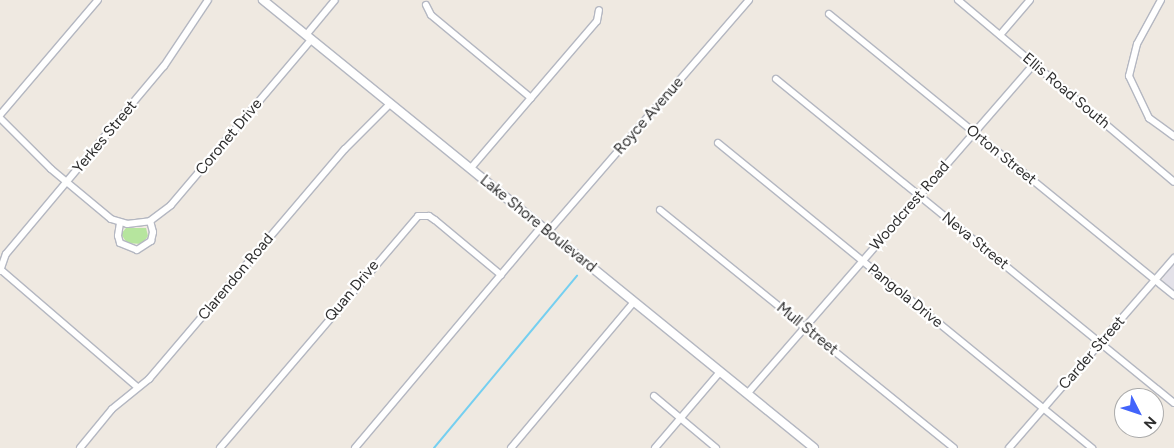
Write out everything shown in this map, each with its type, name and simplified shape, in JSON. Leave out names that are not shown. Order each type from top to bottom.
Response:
[{"type":"street","points":[[98,0],[0,116],[67,183],[120,223],[120,243],[137,250],[151,241],[153,232],[150,221]]},
{"type":"street","name":"Yerkes Street","points":[[0,270],[6,254],[164,66],[208,0]]},
{"type":"street","name":"Lake Shore Boulevard","points":[[263,0],[814,448]]},
{"type":"street","name":"Coronet Drive","points":[[120,223],[150,221],[171,205],[309,37],[335,0]]},
{"type":"street","name":"Royce Avenue","points":[[548,232],[749,0]]},
{"type":"street","name":"Ellis Road South","points":[[958,0],[1174,182]]},
{"type":"street","points":[[1000,35],[1030,0]]},
{"type":"street","points":[[1161,0],[1137,44],[1129,76],[1149,118],[1174,136]]},
{"type":"street","points":[[426,5],[431,15],[531,98]]},
{"type":"street","points":[[470,169],[597,21],[599,10]]},
{"type":"street","name":"Orton Street","points":[[829,14],[1174,295]]},
{"type":"street","name":"Woodcrest Road","points":[[747,394],[1034,64]]},
{"type":"street","name":"Neva Street","points":[[776,78],[1174,403]]},
{"type":"street","name":"Clarendon Road","points":[[80,448],[112,409],[149,379],[345,150],[390,104]]},
{"type":"street","name":"Pangola Drive","points":[[718,143],[1092,448]]},
{"type":"street","name":"Mull Street","points":[[660,210],[954,448]]},
{"type":"street","name":"Quan Drive","points":[[220,448],[418,216],[429,216],[435,220],[500,275]]},
{"type":"street","points":[[355,448],[541,227]]},
{"type":"street","name":"Carder Street","points":[[1009,448],[1174,258]]},
{"type":"street","points":[[0,270],[137,387]]},
{"type":"street","points":[[511,448],[634,302]]},
{"type":"street","points":[[655,448],[720,372]]},
{"type":"street","points":[[654,396],[716,448]]},
{"type":"shaded area","points":[[1174,262],[1174,292],[1162,280]]},
{"type":"green space","points":[[126,228],[146,228],[148,236],[142,244],[127,243],[121,234]]},
{"type":"waterway","points":[[434,448],[577,276]]}]
